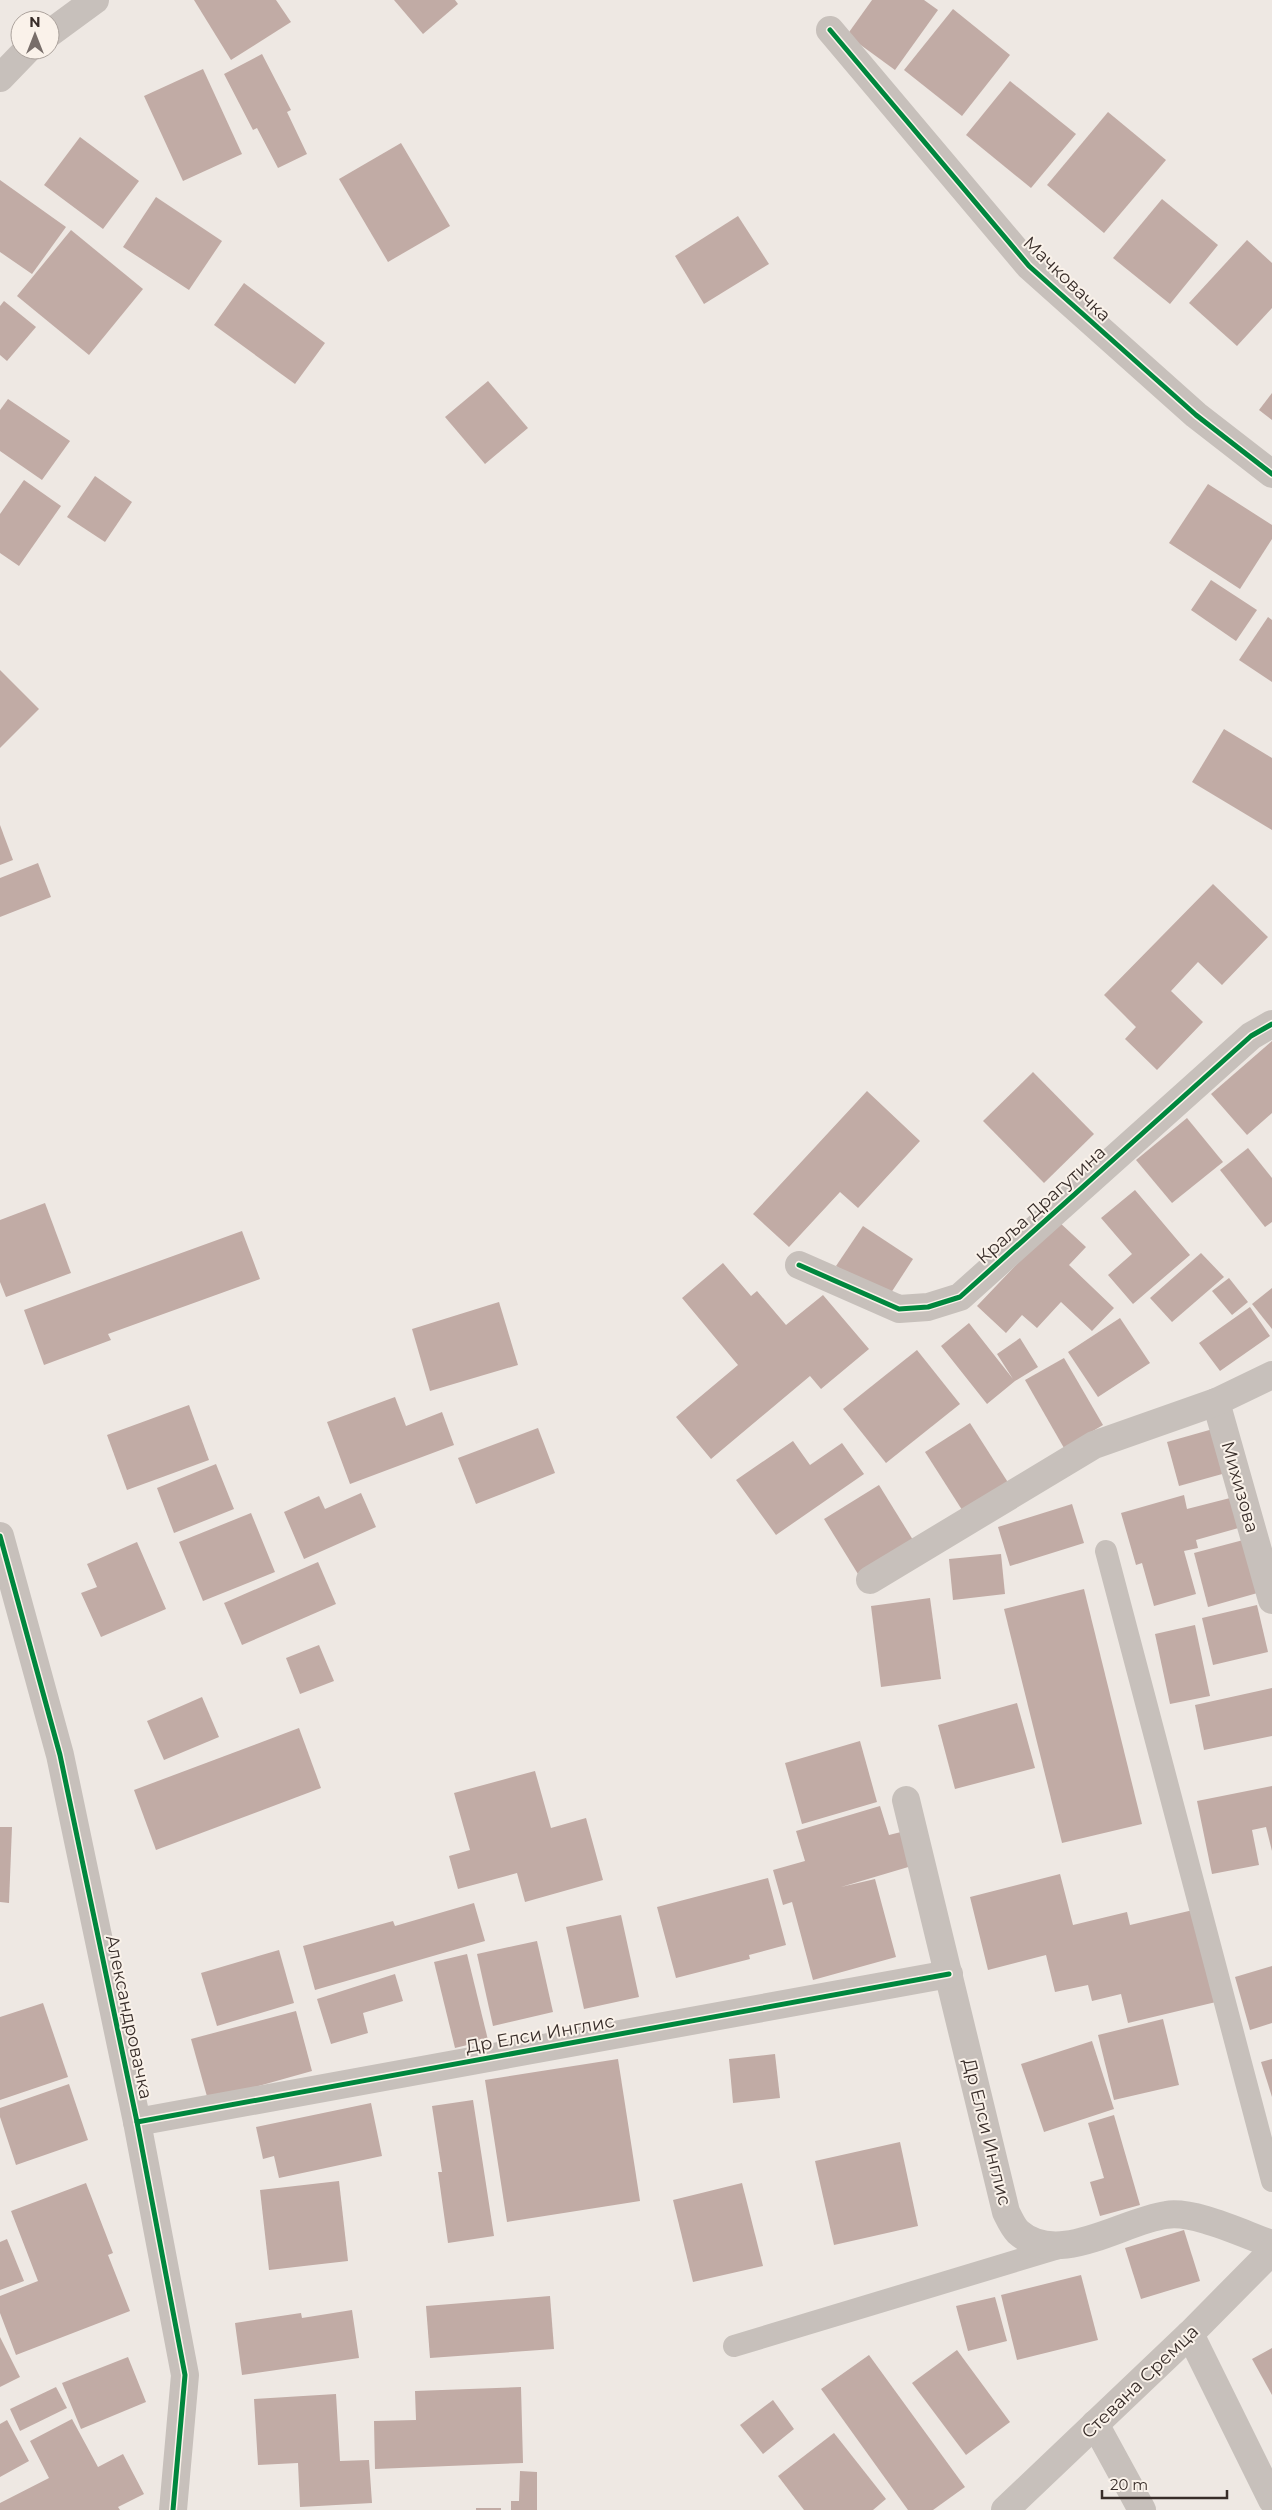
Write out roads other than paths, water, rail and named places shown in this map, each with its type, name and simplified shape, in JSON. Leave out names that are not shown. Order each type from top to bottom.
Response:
[{"type":"street","points":[[60,26],[95,0]]},
{"type":"street","name":"Мачковачка","points":[[830,30],[1028,266],[1196,415],[1272,474]]},
{"type":"street","points":[[0,78],[17,60]]},
{"type":"street","name":"Краља Драгутина","points":[[799,1265],[899,1309],[928,1306],[960,1297],[1251,1036],[1272,1024]]},
{"type":"street","points":[[870,1580],[1094,1445],[1216,1402],[1272,1375]]},
{"type":"street","name":"Михизова","points":[[1216,1402],[1272,1600]]},
{"type":"street","name":"Александровачка","points":[[0,1536],[60,1754],[137,2122],[184,2376],[173,2510]]},
{"type":"street","name":"Др Елси Инглис","points":[[906,1800],[1006,2212],[1017,2231],[1033,2241],[1065,2246],[1167,2214],[1199,2218],[1272,2244]]},
{"type":"street","name":"Др Елси Инглис","points":[[137,2122],[949,1974]]},
{"type":"street","name":"Стевана Сремца","points":[[1005,2510],[1190,2334],[1272,2251]]},
{"type":"street","points":[[1190,2334],[1272,2500]]},
{"type":"street","points":[[1095,2424],[1142,2510]]},
{"type":"lane","points":[[1106,1551],[1272,2181]]},
{"type":"lane","points":[[734,2346],[1065,2246]]}]
